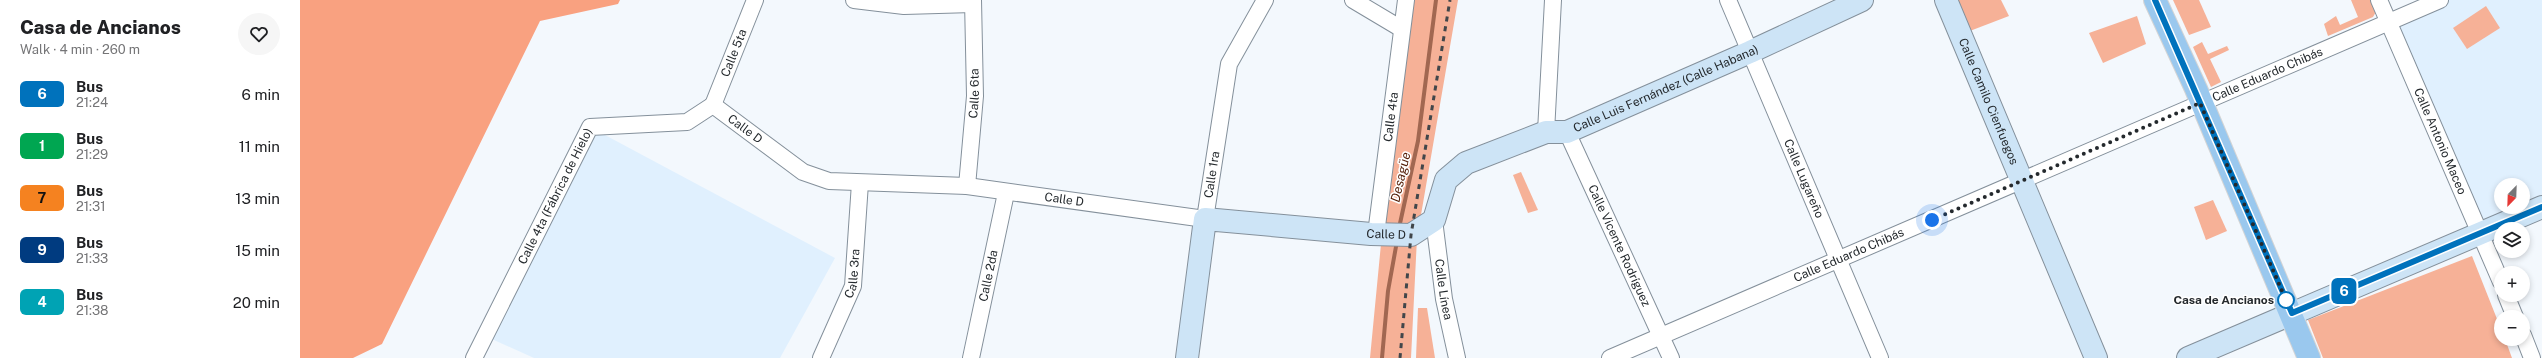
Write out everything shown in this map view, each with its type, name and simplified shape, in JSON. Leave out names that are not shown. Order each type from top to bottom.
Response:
[{"type":"main road","points":[[2155,0],[2292,313],[2309,358]]},
{"type":"street","name":"Calle 5ta","points":[[713,105],[754,0]]},
{"type":"street","points":[[854,0],[904,6],[973,2]]},
{"type":"street","name":"Calle 1ra","points":[[1187,358],[1205,219],[1229,64],[1264,0]]},
{"type":"street","points":[[1353,0],[1400,28]]},
{"type":"street","name":"Calle 4ta","points":[[1390,234],[1400,28],[1406,0]]},
{"type":"street","name":"Calle Vicente Rodríguez","points":[[1553,0],[1557,132],[1661,335],[1671,358]]},
{"type":"street","name":"Calle Lugareño","points":[[1728,0],[1880,358]]},
{"type":"street","name":"Calle Luis Fernández (Calle Habana)","points":[[1434,220],[1446,180],[1466,163],[1557,132],[1750,52],[1862,0]]},
{"type":"street","name":"Calle Camilo Cienfuegos","points":[[1946,0],[2096,358]]},
{"type":"street","name":"Calle Antonio Maceo","points":[[2379,0],[2494,266]]},
{"type":"street","name":"Calle Eduardo Chibás","points":[[1610,358],[2022,182],[2200,103],[2440,0]]},
{"type":"street","name":"Calle 6ta","points":[[967,186],[974,96],[973,2]]},
{"type":"street","name":"Calle D","points":[[713,105],[803,172],[829,181],[967,186],[1006,193],[1205,219],[1390,234],[1412,235],[1434,220]]},
{"type":"street","name":"Calle 4ta (Fábrica de Hielo)","points":[[474,358],[590,127],[686,122],[713,105]]},
{"type":"street","name":"Calle 3ra","points":[[821,358],[853,286],[860,183]]},
{"type":"street","name":"Calle 2da","points":[[971,358],[1006,193]]},
{"type":"street","points":[[2188,358],[2542,208]]},
{"type":"street","name":"Calle Línea","points":[[1434,220],[1444,299],[1457,358]]},
{"type":"street","points":[[2527,346],[2532,358]]},
{"type":"shaded area","points":[[300,0],[620,0],[618,4],[540,21],[382,344],[353,358],[300,358]]},
{"type":"shaded area","points":[[1408,0],[1458,0],[1417,238],[1411,358],[1370,358],[1402,26]]},
{"type":"shaded area","points":[[1959,0],[2001,0],[2009,16],[1962,34],[1949,4]]},
{"type":"shaded area","points":[[2173,0],[2199,0],[2211,27],[2189,35]]},
{"type":"shaded area","points":[[2351,0],[2372,0],[2377,10],[2373,17],[2328,36],[2324,24],[2336,16],[2340,25],[2358,17]]},
{"type":"shaded area","points":[[2440,0],[2542,0],[2542,207],[2530,212],[2530,178],[2494,178],[2494,214],[2526,214],[2507,222],[2494,222],[2494,227],[2481,233],[2388,22]]},
{"type":"shaded area","points":[[2486,6],[2500,28],[2467,49],[2453,28]]},
{"type":"shaded area","points":[[2137,16],[2146,44],[2103,63],[2089,33]]},
{"type":"shaded area","points":[[2202,42],[2208,54],[2227,46],[2229,50],[2210,59],[2221,82],[2211,87],[2193,47]]},
{"type":"shaded area","points":[[590,127],[835,258],[780,358],[534,358],[485,336]]},
{"type":"shaded area","points":[[1521,172],[1538,210],[1528,213],[1513,175]]},
{"type":"shaded area","points":[[2213,200],[2227,231],[2206,240],[2194,207]]},
{"type":"shaded area","points":[[2472,256],[2494,311],[2494,346],[2508,346],[2512,358],[2323,358],[2308,320]]},
{"type":"shaded area","points":[[1418,308],[1427,308],[1435,358],[1416,358]]},
{"type":"waterway","name":"Desagüe","points":[[1399,228],[1418,141],[1436,0]]},
{"type":"waterway","name":"Desagüe","points":[[1382,358],[1388,291],[1397,241]]},
{"type":"railway","points":[[1400,358],[1411,235],[1450,0]]},
{"type":"bus line","name":"6","points":[[2155,0],[2196,89],[2200,103],[2292,313],[2542,207]]},
{"type":"place","name":"Casa de Ancianos","points":[[2286,300]]},
{"type":"route","points":[[1932,220],[2022,182],[2130,132],[2200,103],[2286,300]]}]
